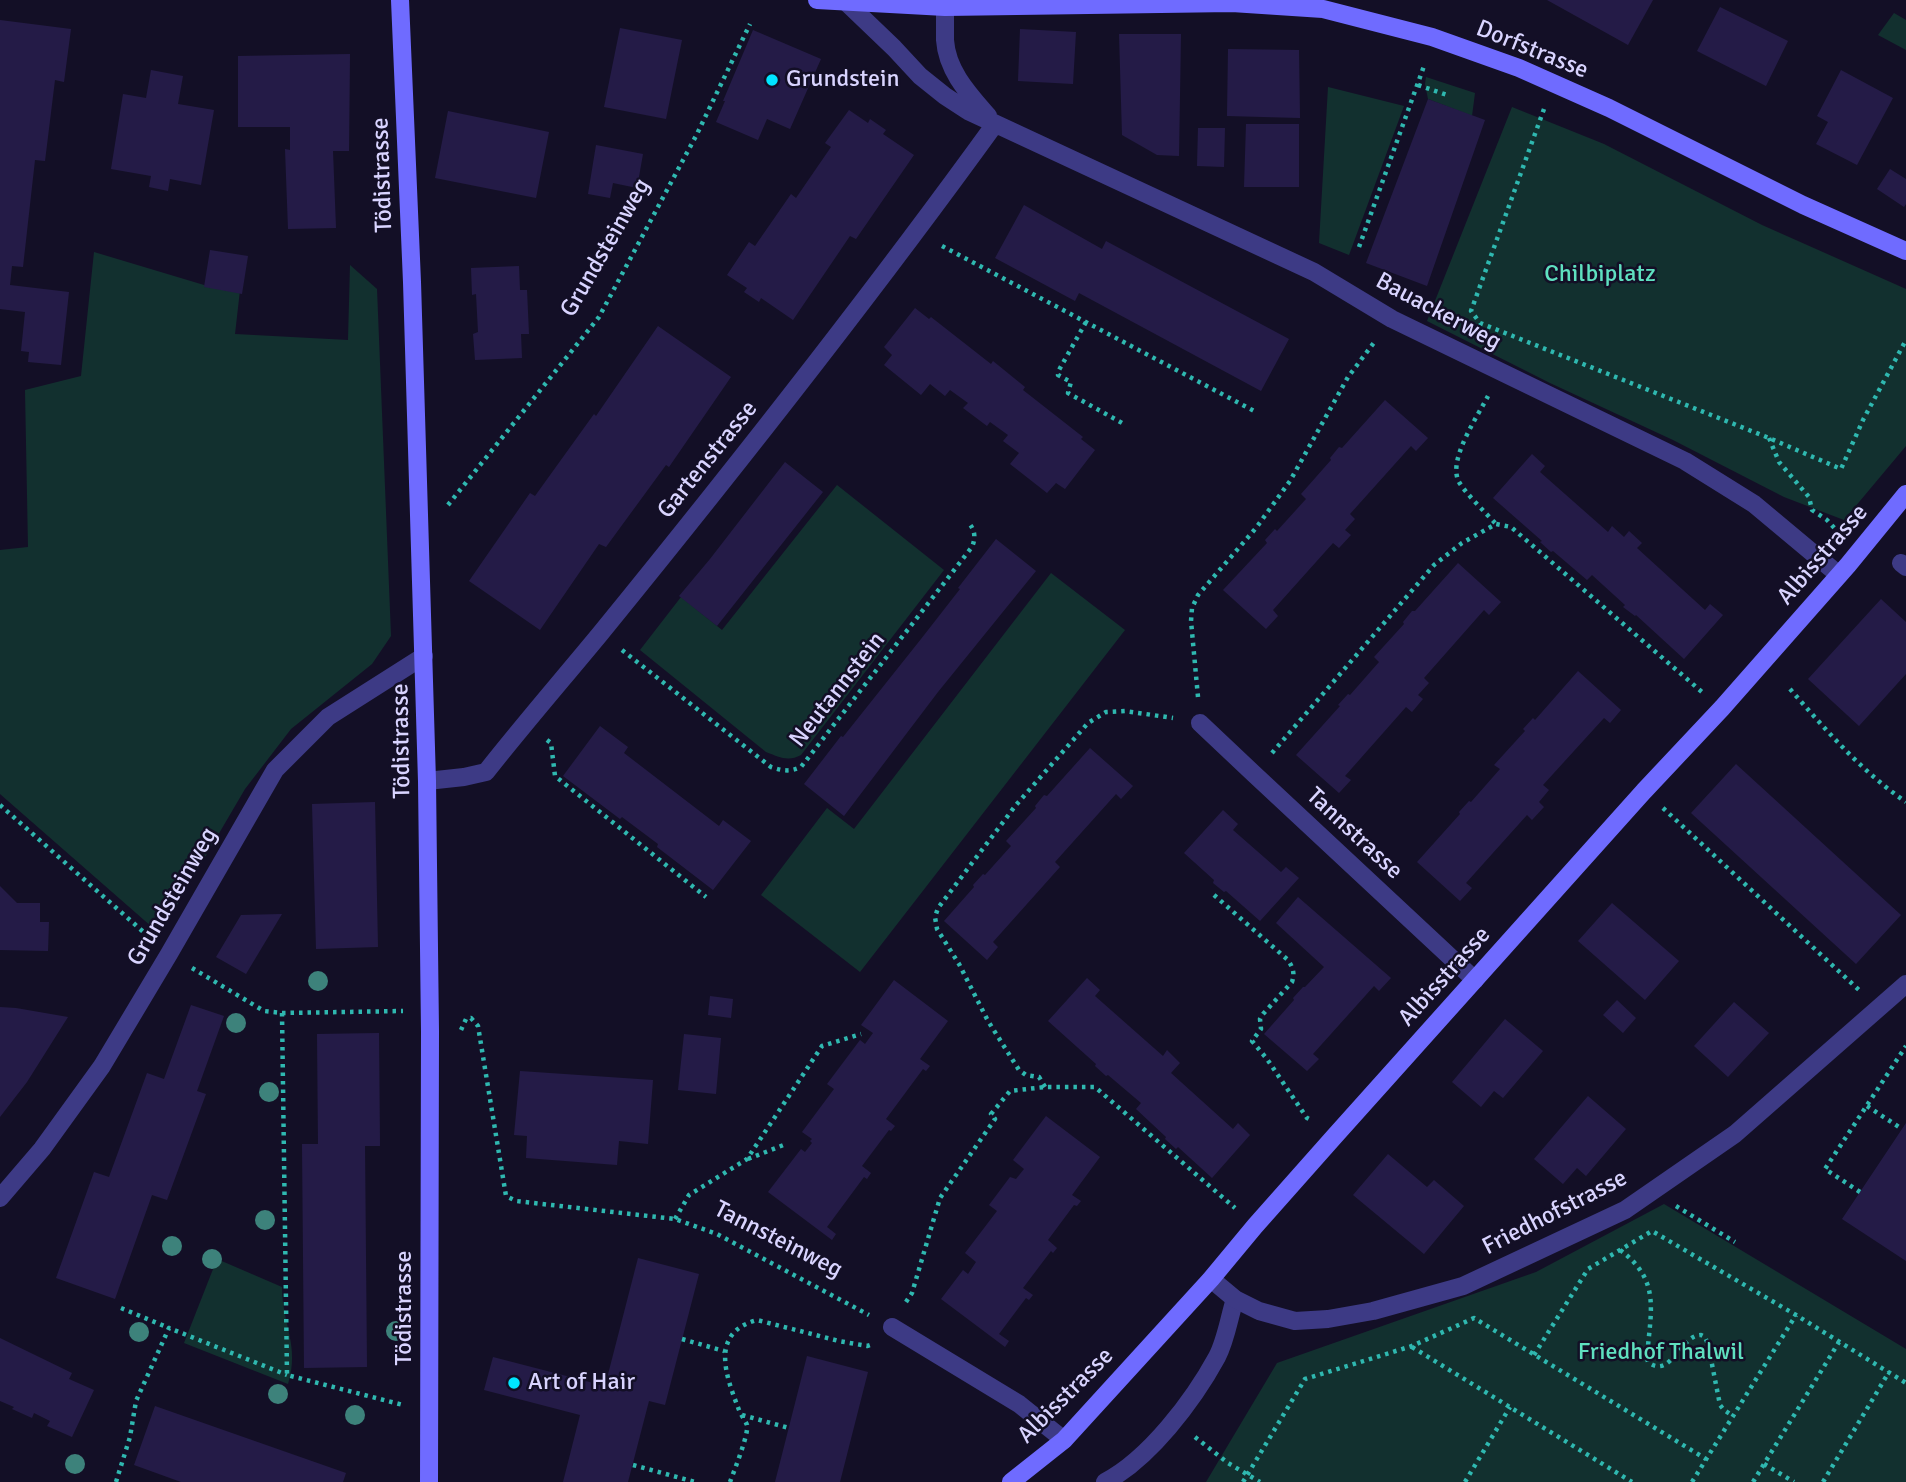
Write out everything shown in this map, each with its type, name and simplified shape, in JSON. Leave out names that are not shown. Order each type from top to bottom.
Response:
[{"type":"street","name":"Tödistrasse","points":[[400,0],[412,282],[427,781],[430,1017],[429,1482]]},
{"type":"street","name":"Dorfstrasse","points":[[817,0],[945,7],[1233,3],[1324,5],[1432,37],[1519,68],[1601,104],[1803,205],[1906,251]]},
{"type":"street","points":[[846,2],[920,76],[968,111],[995,124]]},
{"type":"street","points":[[945,7],[945,43],[955,75],[995,124]]},
{"type":"street","name":"Bauackerweg","points":[[995,124],[1314,272],[1392,319],[1685,461],[1754,504],[1839,575]]},
{"type":"street","name":"Gartenstrasse","points":[[427,781],[486,772],[799,385],[926,220],[995,124]]},
{"type":"street","name":"Albisstrasse","points":[[1012,1482],[1064,1440],[1211,1279],[1264,1216],[1644,791],[1722,708],[1906,494]]},
{"type":"street","name":"Grundsteinweg","points":[[0,1198],[42,1149],[102,1066],[275,770],[328,717],[424,656]]},
{"type":"street","name":"Tannstrasse","points":[[1200,723],[1475,980]]},
{"type":"street","name":"Friedhofstrasse","points":[[1211,1279],[1235,1299],[1259,1311],[1295,1321],[1328,1319],[1373,1311],[1463,1286],[1625,1210],[1735,1134],[1906,984]]},
{"type":"street","points":[[1105,1482],[1122,1473],[1175,1421],[1218,1355],[1235,1299]]},
{"type":"street","points":[[892,1327],[1019,1404],[1064,1440]]},
{"type":"path","name":"Grundsteinweg","points":[[446,508],[599,317],[697,134],[750,23]]},
{"type":"path","points":[[1359,247],[1424,66]]},
{"type":"path","points":[[1418,85],[1447,95]]},
{"type":"path","points":[[1544,109],[1471,311],[1480,323],[1841,469],[1863,420],[1906,340]]},
{"type":"path","points":[[942,246],[1256,412]]},
{"type":"path","points":[[1086,323],[1058,375],[1070,382],[1068,393],[1124,424]]},
{"type":"path","points":[[1045,1087],[1040,1077],[1026,1075],[1019,1070],[988,1021],[959,964],[937,929],[935,917],[938,908],[1016,805],[1088,723],[1106,712],[1125,711],[1200,723],[1191,621],[1192,608],[1198,595],[1256,528],[1290,481],[1348,377],[1380,335]]},
{"type":"path","points":[[1500,372],[1459,453],[1455,468],[1459,481],[1496,524],[1511,527],[1702,692]]},
{"type":"path","points":[[1769,438],[1779,462],[1809,497],[1812,510],[1827,520],[1840,534]]},
{"type":"path","name":"Neutannstein","points":[[620,648],[771,767],[793,771],[801,767],[972,547],[975,539],[974,528],[968,522]]},
{"type":"path","points":[[1254,775],[1434,565],[1462,543],[1496,524]]},
{"type":"path","points":[[1790,689],[1836,742],[1885,788],[1906,802]]},
{"type":"path","points":[[547,739],[551,743],[555,775],[706,897]]},
{"type":"path","points":[[1644,791],[1860,991]]},
{"type":"path","points":[[0,805],[154,941]]},
{"type":"path","points":[[1214,895],[1293,968],[1292,982],[1263,1013],[1260,1019],[1261,1029],[1252,1041],[1307,1118],[1314,1123]]},
{"type":"path","points":[[181,961],[264,1011],[407,1011]]},
{"type":"path","points":[[282,1013],[287,1375]]},
{"type":"path","name":"Tannsteinweg","points":[[461,1030],[466,1019],[471,1018],[478,1026],[506,1196],[516,1201],[675,1219],[717,1234],[892,1327]]},
{"type":"path","points":[[747,1159],[822,1046],[861,1034]]},
{"type":"path","points":[[1860,1192],[1825,1169],[1906,1046]]},
{"type":"path","points":[[730,1482],[747,1426],[727,1379],[724,1351],[733,1332],[746,1323],[757,1320],[867,1346],[878,1342],[892,1327],[912,1293],[940,1198],[995,1119],[991,1114],[1010,1091],[1045,1087],[1095,1087],[1238,1211]]},
{"type":"path","points":[[1867,1106],[1902,1129]]},
{"type":"path","points":[[675,1219],[689,1195],[747,1159],[786,1143]]},
{"type":"path","points":[[1675,1206],[1735,1242]]},
{"type":"path","points":[[1534,1355],[1588,1269],[1652,1231],[1906,1383]]},
{"type":"path","points":[[1619,1250],[1639,1266],[1651,1297],[1648,1362],[1656,1368],[1661,1367],[1693,1336],[1697,1334],[1705,1337],[1720,1405],[1733,1416]]},
{"type":"path","points":[[121,1308],[287,1375],[406,1405]]},
{"type":"path","points":[[1692,1482],[1796,1315]]},
{"type":"path","points":[[1244,1482],[1305,1379],[1412,1346],[1474,1318],[1706,1459]]},
{"type":"path","points":[[116,1482],[130,1437],[136,1401],[169,1328]]},
{"type":"path","points":[[682,1339],[724,1351]]},
{"type":"path","points":[[1753,1482],[1839,1342]]},
{"type":"path","points":[[1412,1346],[1632,1482]]},
{"type":"path","points":[[1823,1482],[1889,1372]]},
{"type":"path","points":[[1465,1482],[1510,1407]]},
{"type":"path","points":[[741,1415],[789,1428]]},
{"type":"path","points":[[1175,1421],[1228,1463],[1260,1482]]},
{"type":"path","points":[[1764,1464],[1794,1482]]},
{"type":"path","points":[[633,1465],[695,1482]]},
{"type":"green space","points":[[1894,13],[1906,20],[1906,50],[1878,35]]},
{"type":"green space","points":[[1426,77],[1475,93],[1472,116],[1428,99]]},
{"type":"green space","points":[[1328,87],[1404,106],[1349,255],[1319,243]]},
{"type":"green space","name":"Chilbiplatz","points":[[1512,107],[1604,144],[1762,225],[1906,289],[1906,446],[1844,520],[1784,497],[1427,321]]},
{"type":"green space","points":[[94,252],[204,285],[240,290],[235,334],[348,340],[350,265],[377,289],[391,636],[372,664],[291,729],[245,789],[160,934],[0,794],[0,550],[28,547],[25,390],[81,376]]},
{"type":"green space","points":[[837,485],[944,570],[801,755],[784,758],[766,752],[640,650],[681,597],[722,630]]},
{"type":"green space","points":[[1051,573],[1125,630],[860,972],[761,895],[827,808],[854,829]]},
{"type":"green space","name":"Friedhof Thalwil","points":[[1664,1204],[1906,1349],[1906,1482],[1206,1482],[1277,1363],[1536,1272]]},
{"type":"green space","points":[[217,1259],[282,1287],[292,1358],[288,1384],[184,1343]]},
{"type":"building","points":[[1547,0],[1653,0],[1628,45]]},
{"type":"building","points":[[1720,7],[1788,41],[1766,86],[1697,51]]},
{"type":"building","points":[[0,20],[71,29],[64,82],[55,80],[45,161],[35,160],[23,267],[12,266],[10,285],[69,292],[61,365],[28,362],[29,352],[21,351],[25,312],[0,309]]},
{"type":"building","points":[[620,28],[682,40],[666,119],[604,107]]},
{"type":"building","points":[[1020,29],[1076,32],[1073,84],[1018,81]]},
{"type":"building","name":"Grundstein","points":[[753,30],[821,59],[790,129],[767,119],[758,140],[716,122]]},
{"type":"building","points":[[1119,34],[1181,34],[1179,156],[1157,155],[1122,135]]},
{"type":"building","points":[[1228,49],[1299,50],[1300,118],[1227,116]]},
{"type":"building","points":[[350,54],[349,151],[333,151],[336,228],[288,229],[285,149],[290,150],[290,127],[238,127],[238,56]]},
{"type":"building","points":[[151,70],[183,76],[178,104],[214,110],[201,185],[170,179],[168,191],[149,187],[151,176],[111,169],[123,94],[146,98]]},
{"type":"building","points":[[1841,70],[1893,98],[1857,165],[1816,144],[1828,122],[1817,116]]},
{"type":"building","points":[[1428,99],[1485,120],[1427,286],[1366,263]]},
{"type":"building","points":[[849,110],[868,123],[870,119],[886,130],[883,134],[914,155],[856,239],[850,236],[793,320],[761,298],[759,302],[744,292],[747,288],[727,275],[749,242],[755,246],[791,194],[796,198],[831,147],[825,143]]},
{"type":"building","points":[[448,111],[549,132],[536,198],[435,178]]},
{"type":"building","points":[[1246,124],[1299,124],[1299,187],[1244,187]]},
{"type":"building","points":[[1198,128],[1225,128],[1224,167],[1197,166]]},
{"type":"building","points":[[596,145],[643,154],[637,188],[613,183],[610,198],[588,194]]},
{"type":"building","points":[[1890,169],[1906,179],[1904,207],[1877,189]]},
{"type":"building","points":[[1024,205],[1102,249],[1106,241],[1289,339],[1261,391],[1079,293],[1075,301],[995,258]]},
{"type":"building","points":[[210,250],[248,256],[242,294],[204,287]]},
{"type":"building","points":[[519,266],[520,290],[527,290],[529,334],[521,334],[522,358],[475,360],[473,334],[478,332],[476,294],[472,295],[471,268]]},
{"type":"building","points":[[915,308],[929,319],[931,317],[991,364],[993,361],[1025,387],[1023,390],[1083,437],[1081,439],[1095,450],[1065,489],[1056,483],[1047,493],[1010,464],[1019,453],[1003,441],[1008,435],[990,422],[987,426],[963,408],[968,403],[950,390],[945,396],[930,384],[921,395],[884,365],[892,355],[884,347]]},
{"type":"building","points":[[658,326],[731,377],[669,467],[666,465],[606,547],[599,544],[540,630],[469,581],[530,493],[535,496],[594,414],[596,416]]},
{"type":"building","points":[[1385,400],[1428,438],[1416,451],[1411,446],[1350,514],[1355,519],[1345,530],[1351,535],[1339,548],[1333,543],[1273,610],[1278,616],[1266,629],[1223,590],[1267,543],[1265,540],[1275,529],[1277,531],[1306,499],[1301,494],[1339,447],[1342,448]]},
{"type":"building","points":[[1532,454],[1545,466],[1540,472],[1608,532],[1612,526],[1624,537],[1629,531],[1642,543],[1637,548],[1705,610],[1710,604],[1723,615],[1684,659],[1636,615],[1623,607],[1625,605],[1592,575],[1587,580],[1551,552],[1493,498]]},
{"type":"building","points":[[785,462],[823,492],[717,626],[679,596]]},
{"type":"building","points":[[996,539],[1036,571],[938,692],[844,816],[804,784],[921,639]]},
{"type":"building","points":[[1458,563],[1501,602],[1489,615],[1484,610],[1424,678],[1429,683],[1418,695],[1423,699],[1412,712],[1406,707],[1345,776],[1351,780],[1339,793],[1296,755],[1379,662],[1374,657],[1404,624],[1412,611],[1415,611]]},
{"type":"building","points":[[1881,599],[1906,622],[1906,674],[1859,726],[1808,679]]},
{"type":"building","points":[[1578,671],[1621,710],[1610,723],[1604,718],[1543,785],[1549,790],[1539,802],[1544,807],[1532,820],[1527,815],[1466,883],[1472,888],[1460,901],[1417,862],[1500,769],[1494,765],[1525,731],[1523,729],[1533,718],[1535,720]]},
{"type":"building","points":[[600,726],[628,747],[624,753],[719,826],[723,820],[751,841],[713,890],[657,847],[658,844],[563,776]]},
{"type":"building","points":[[1090,748],[1133,786],[1121,799],[1116,794],[1055,862],[1060,867],[993,942],[998,947],[987,960],[944,921],[973,885],[1011,846],[1006,841],[1036,808],[1044,795],[1047,796]]},
{"type":"building","points":[[1736,764],[1901,915],[1856,964],[1691,813]]},
{"type":"building","points":[[375,802],[378,947],[316,949],[312,804]]},
{"type":"building","points":[[1223,810],[1238,824],[1233,830],[1281,872],[1286,867],[1299,878],[1260,921],[1213,883],[1214,880],[1184,853]]},
{"type":"building","points":[[0,886],[17,903],[40,903],[40,922],[49,922],[48,951],[0,950]]},
{"type":"building","points":[[1298,897],[1391,978],[1379,991],[1374,986],[1313,1054],[1319,1059],[1307,1071],[1264,1034],[1293,998],[1324,967],[1276,923]]},
{"type":"building","points":[[1612,903],[1679,961],[1645,1000],[1578,941]]},
{"type":"building","points":[[282,914],[246,974],[216,957],[241,915]]},
{"type":"building","points":[[1087,978],[1100,990],[1095,996],[1163,1056],[1167,1050],[1180,1063],[1171,1073],[1233,1129],[1238,1123],[1250,1135],[1212,1178],[1178,1147],[1176,1149],[1136,1109],[1141,1103],[1106,1076],[1048,1021]]},
{"type":"building","points":[[894,980],[948,1021],[920,1059],[930,1066],[926,1071],[923,1069],[886,1119],[895,1126],[862,1166],[871,1173],[867,1179],[864,1177],[827,1227],[836,1234],[832,1240],[768,1192],[801,1149],[805,1152],[812,1143],[812,1139],[802,1132],[834,1089],[827,1084],[860,1040],[865,1044],[873,1033],[861,1025]]},
{"type":"building","points":[[710,996],[733,999],[731,1018],[708,1015]]},
{"type":"building","points":[[1617,1000],[1636,1018],[1623,1033],[1603,1015]]},
{"type":"building","points":[[1734,1002],[1769,1033],[1728,1077],[1694,1046]]},
{"type":"building","points":[[191,1005],[224,1016],[197,1091],[206,1094],[167,1200],[152,1195],[115,1299],[56,1278],[94,1172],[109,1177],[147,1073],[164,1079]]},
{"type":"building","points":[[0,1007],[68,1017],[27,1082],[0,1117]]},
{"type":"building","points":[[1505,1019],[1543,1051],[1503,1098],[1494,1091],[1481,1107],[1452,1082]]},
{"type":"building","points":[[379,1033],[380,1146],[365,1146],[367,1367],[304,1368],[302,1144],[318,1144],[317,1034]]},
{"type":"building","points":[[684,1034],[721,1038],[716,1094],[678,1090]]},
{"type":"building","points":[[520,1071],[653,1080],[648,1144],[619,1141],[617,1165],[526,1158],[527,1136],[514,1135]]},
{"type":"building","points":[[1588,1096],[1626,1129],[1586,1176],[1577,1168],[1563,1184],[1534,1159]]},
{"type":"building","points":[[1046,1116],[1100,1157],[1072,1195],[1081,1201],[1077,1206],[1074,1205],[1048,1240],[1057,1248],[1053,1253],[1051,1251],[1023,1288],[1033,1295],[1029,1300],[1026,1298],[999,1334],[1009,1341],[1005,1347],[941,1299],[963,1270],[968,1274],[976,1262],[965,1253],[997,1211],[989,1205],[1010,1177],[1016,1179],[1024,1169],[1013,1160]]},
{"type":"building","points":[[1906,1123],[1906,1261],[1842,1219]]},
{"type":"building","points":[[1388,1154],[1427,1187],[1434,1180],[1464,1206],[1424,1254],[1353,1195]]},
{"type":"building","points":[[638,1258],[699,1274],[665,1405],[649,1401],[628,1482],[563,1482],[580,1415],[484,1390],[493,1357],[605,1386]]},
{"type":"building","points":[[0,1338],[72,1373],[69,1379],[94,1390],[72,1437],[47,1426],[50,1421],[34,1413],[32,1418],[0,1401]]},
{"type":"building","points":[[807,1356],[868,1372],[840,1482],[775,1482]]},
{"type":"building","points":[[155,1406],[346,1473],[343,1482],[181,1482],[134,1465]]},
{"type":"place","name":"Grundstein","points":[[772,80]]},
{"type":"place","name":"Art of Hair","points":[[514,1383]]}]
